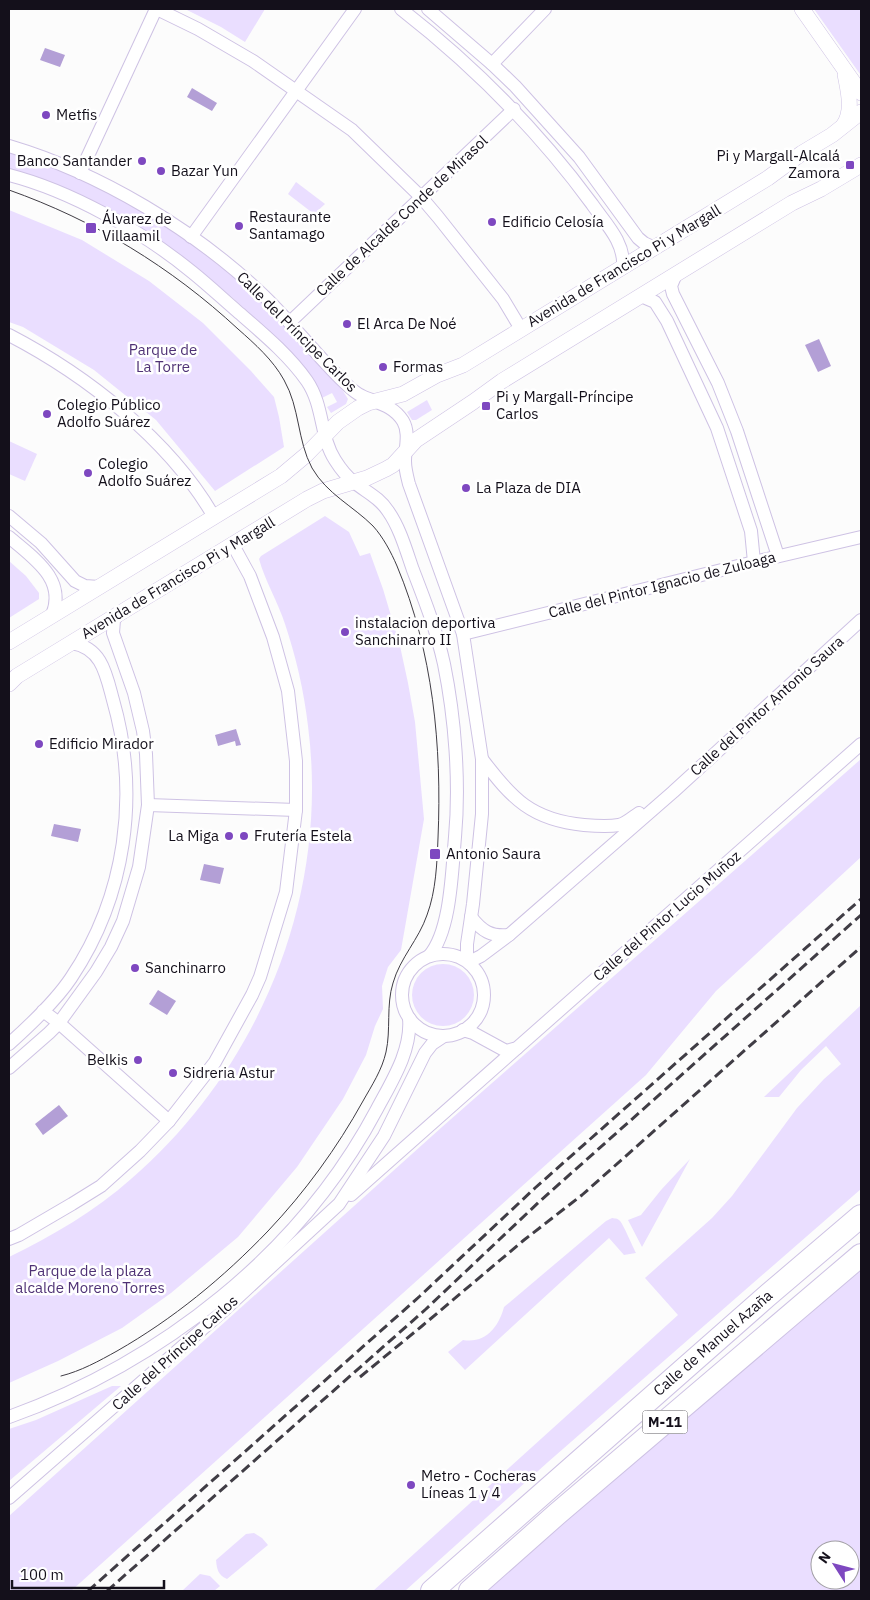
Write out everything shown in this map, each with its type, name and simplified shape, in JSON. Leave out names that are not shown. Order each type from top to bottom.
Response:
[{"type":"highway","points":[[767,1296],[861,1207]]},
{"type":"highway","name":"Calle de Manuel Azaña","points":[[432,1591],[767,1296],[861,1216]]},
{"type":"highway","name":"Calle de Manuel Azaña","points":[[470,1591],[557,1514],[861,1255]]},
{"type":"street","points":[[80,173],[156,9],[198,29],[238,52],[352,130],[421,198],[503,299],[521,329]]},
{"type":"street","points":[[192,237],[355,9]]},
{"type":"street","points":[[401,9],[434,35],[514,109],[569,173],[612,232],[623,252],[623,267]]},
{"type":"street","points":[[428,9],[492,64],[578,157],[638,238],[655,248]]},
{"type":"street","points":[[492,64],[545,9]]},
{"type":"street","points":[[802,9],[861,93]]},
{"type":"street","points":[[842,128],[849,112],[848,88],[844,70]]},
{"type":"street","name":"Calle de Alcalde Conde de Mirasol","points":[[290,322],[514,109]]},
{"type":"street","name":"Avenida de Francisco Pi y Margall","points":[[9,642],[288,472],[347,415],[368,403],[403,394],[437,375],[459,367],[773,175],[802,153],[842,128],[861,112]]},
{"type":"street","name":"Calle del Príncipe Carlos","points":[[9,146],[36,154],[80,173],[144,207],[192,237],[230,266],[290,322],[344,382],[362,396],[377,401]]},
{"type":"street","name":"Avenida de Francisco Pi y Margall","points":[[9,684],[18,676],[315,495],[367,478],[386,469],[428,431],[494,386],[796,200],[821,189],[861,165]]},
{"type":"street","name":"Calle del Príncipe Carlos","points":[[9,175],[22,178],[82,203],[141,237],[191,271],[268,338],[306,380],[316,398],[326,434]]},
{"type":"street","points":[[676,274],[671,286],[673,294],[718,383],[737,431],[778,556]]},
{"type":"street","points":[[641,296],[655,302],[667,321],[717,428],[752,531],[754,562]]},
{"type":"street","points":[[9,335],[44,353],[69,370],[99,392],[129,418],[152,439],[188,479],[214,517]]},
{"type":"street","points":[[377,401],[394,411],[403,421],[407,433],[405,451],[406,474],[463,634],[482,759],[482,814],[467,944],[468,962]]},
{"type":"street","points":[[326,434],[332,456],[353,482],[382,502],[395,522],[431,616],[444,665],[452,725],[457,813],[448,899],[439,943],[429,956],[415,965],[406,978],[402,994],[405,1011],[409,1018],[428,1033],[444,1036],[463,1030],[480,1013],[484,990],[479,974],[468,962],[460,957],[445,954],[429,956]]},
{"type":"street","points":[[9,516],[41,543],[75,581],[85,586],[99,587]]},
{"type":"street","points":[[9,537],[46,571],[54,585],[56,599],[52,615]]},
{"type":"street","name":"Calle del Pintor Ignacio de Zuloaga","points":[[463,634],[861,537]]},
{"type":"street","points":[[9,1239],[19,1235],[101,1186],[140,1151],[169,1121],[215,1062],[252,995],[286,892],[296,810],[296,761],[288,691],[270,628],[250,576],[233,545]]},
{"type":"street","points":[[9,1068],[50,1034],[96,972],[111,947],[123,921],[139,867],[148,805],[146,754],[139,710],[113,632],[114,620],[117,616]]},
{"type":"street","name":"Calle del Pintor Antonio Saura","points":[[468,962],[480,956],[509,934],[672,792],[861,620]]},
{"type":"street","points":[[9,1044],[43,1011],[72,978],[100,929],[110,901],[121,853],[128,778],[121,732],[103,668],[92,650],[72,643]]},
{"type":"street","name":"Calle del Pintor Lucio Muñoz","points":[[518,1048],[861,744]]},
{"type":"street","name":"Calle del Pintor Antonio Saura","points":[[482,759],[512,796],[538,815],[565,824],[590,826],[620,825],[672,792]]},
{"type":"street","points":[[148,805],[296,810]]},
{"type":"street","points":[[471,917],[487,933],[500,936],[509,934]]},
{"type":"street","points":[[43,1011],[169,1121]]},
{"type":"street","name":"Calle del Príncipe Carlos","points":[[9,1417],[73,1391],[128,1363],[204,1312],[244,1279],[289,1233],[326,1189],[354,1150],[381,1103],[399,1066],[409,1038],[409,1018]]},
{"type":"street","points":[[463,1030],[473,1033],[506,1051],[518,1048]]},
{"type":"street","name":"Calle del Príncipe Carlos","points":[[339,1204],[384,1136],[425,1053],[432,1044],[444,1036]]},
{"type":"street","name":"Calle del Príncipe Carlos","points":[[9,1498],[216,1317],[339,1204],[518,1048]]},
{"type":"green space","points":[[185,9],[265,9],[245,42],[221,27]]},
{"type":"green space","points":[[814,9],[861,9],[860,74]]},
{"type":"green space","points":[[9,152],[59,170],[106,192],[151,217],[194,246],[235,278],[273,313],[343,391],[348,399],[346,404],[331,413],[327,407],[337,402],[332,393],[322,398],[317,387],[270,332],[195,267],[9,169]]},
{"type":"green space","points":[[296,182],[325,204],[314,214],[288,194]]},
{"type":"green space","name":"Parque de La Torre","points":[[9,210],[82,240],[149,281],[203,323],[274,397],[284,447],[215,491],[156,420],[94,370],[23,327],[9,322]]},
{"type":"green space","points":[[427,400],[432,410],[416,420],[412,420],[407,412]]},
{"type":"green space","points":[[9,441],[37,454],[25,481],[9,474]]},
{"type":"green space","name":"Parque de la plaza alcalde Moreno Torres","points":[[325,516],[349,532],[360,556],[370,553],[400,646],[415,722],[424,819],[401,950],[388,967],[382,986],[383,1009],[375,1026],[366,1055],[343,1099],[297,1167],[238,1237],[171,1293],[122,1328],[58,1361],[9,1383],[9,1257],[57,1232],[103,1202],[131,1179],[177,1134],[216,1085],[249,1031],[276,974],[296,915],[308,853],[312,790],[308,726],[299,674],[285,624],[259,559]]},
{"type":"green space","points":[[9,561],[26,576],[39,593],[39,599],[9,618]]},
{"type":"green space","points":[[861,759],[861,857],[716,991],[646,1075],[71,1591],[9,1591],[9,1516],[442,1127]]},
{"type":"green space","points":[[437,964],[449,964],[465,973],[472,983],[474,995],[472,1007],[465,1017],[449,1026],[437,1026],[426,1021],[417,1012],[412,1001],[412,989],[417,978],[426,969]]},
{"type":"green space","points":[[861,1005],[861,1189],[548,1462],[405,1591],[373,1591],[678,1315],[645,1278],[712,1218],[732,1196],[797,1108],[841,1064],[826,1046],[801,1070],[779,1097],[764,1097]]},
{"type":"green space","points":[[690,1159],[642,1247],[628,1220],[641,1215]]},
{"type":"green space","points":[[612,1218],[620,1221],[636,1253],[624,1255],[609,1238],[465,1370],[448,1352],[463,1340],[471,1341],[478,1339],[490,1332],[499,1321],[504,1307],[606,1221]]},
{"type":"green space","points":[[861,1266],[861,1591],[487,1591],[532,1550]]},
{"type":"green space","points":[[112,1386],[121,1386],[9,1481],[9,1429],[36,1420]]},
{"type":"green space","points":[[254,1533],[268,1545],[227,1579],[222,1576],[218,1572],[216,1560],[246,1534]]},
{"type":"green space","points":[[200,1574],[210,1576],[220,1586],[214,1591],[182,1591]]},
{"type":"shaded area","points":[[45,48],[65,55],[60,67],[40,60]]},
{"type":"shaded area","points":[[192,88],[217,103],[212,111],[187,97]]},
{"type":"shaded area","points":[[819,339],[831,366],[818,372],[805,345]]},
{"type":"shaded area","points":[[236,729],[241,745],[236,746],[235,741],[218,746],[215,735]]},
{"type":"shaded area","points":[[54,824],[81,829],[78,842],[51,836]]},
{"type":"shaded area","points":[[204,864],[224,868],[220,884],[200,880]]},
{"type":"shaded area","points":[[158,990],[176,1001],[167,1015],[149,1004]]},
{"type":"shaded area","points":[[59,1105],[68,1116],[43,1135],[35,1124]]},
{"type":"tram line","points":[[9,190],[40,202],[101,231],[159,266],[212,306],[257,346],[275,366],[284,380],[293,402],[307,457],[312,468],[333,493],[373,526],[397,566],[419,632],[427,666],[436,734],[438,769],[437,857],[430,906],[424,924],[400,965],[393,983],[386,1052],[382,1065],[342,1136],[320,1169],[282,1216],[251,1248],[197,1297],[138,1339],[90,1365],[61,1376]]},
{"type":"railway","points":[[88,1591],[420,1296],[535,1188],[861,899]]},
{"type":"railway","points":[[107,1591],[426,1309],[539,1202],[861,915]]},
{"type":"railway","points":[[360,1377],[524,1240],[582,1195],[861,947]]},
{"type":"place","name":"Metfis","points":[[46,115]]},
{"type":"place","name":"Banco Santander","points":[[142,161]]},
{"type":"place","name":"Pi y Margall-Alcalá Zamora","points":[[850,165]]},
{"type":"place","name":"Bazar Yun","points":[[161,171]]},
{"type":"place","name":"Edificio Celosía","points":[[492,222]]},
{"type":"place","name":"Restaurante Santamago","points":[[239,226]]},
{"type":"place","name":"Álvarez de Villaamil","points":[[91,228]]},
{"type":"place","name":"El Arca De Noé","points":[[347,324]]},
{"type":"place","name":"Formas","points":[[383,367]]},
{"type":"place","name":"Pi y Margall-Príncipe Carlos","points":[[486,406]]},
{"type":"place","name":"Colegio Público Adolfo Suárez","points":[[47,414]]},
{"type":"place","name":"Colegio Adolfo Suárez","points":[[88,473]]},
{"type":"place","name":"La Plaza de DIA","points":[[466,488]]},
{"type":"place","name":"instalacion deportiva Sanchinarro II","points":[[345,632]]},
{"type":"place","name":"Edificio Mirador","points":[[39,744]]},
{"type":"place","name":"La Miga","points":[[229,836]]},
{"type":"place","name":"Frutería Estela","points":[[244,836]]},
{"type":"place","name":"Antonio Saura","points":[[435,854]]},
{"type":"place","name":"Sanchinarro","points":[[135,968]]},
{"type":"place","name":"Belkis","points":[[138,1060]]},
{"type":"place","name":"Sidreria Astur","points":[[173,1073]]},
{"type":"place","name":"Metro - Cocheras Líneas 1 y 4","points":[[411,1485]]}]
